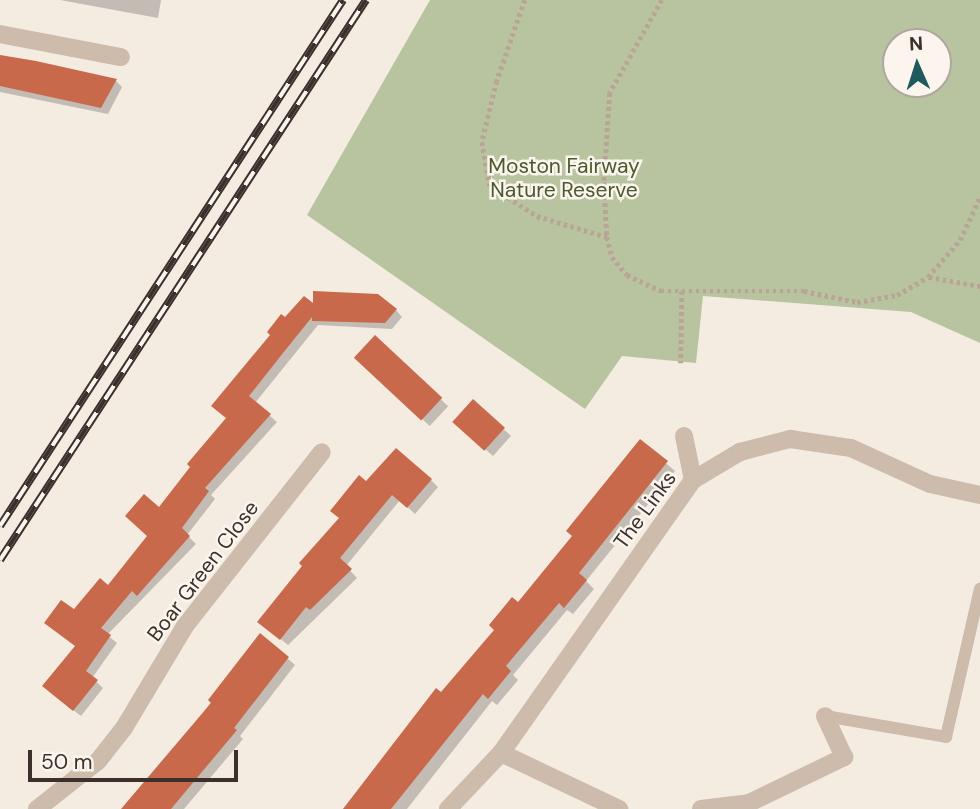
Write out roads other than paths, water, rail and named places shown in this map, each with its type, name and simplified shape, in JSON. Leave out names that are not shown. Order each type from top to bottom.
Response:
[{"type":"street","points":[[0,34],[121,57]]},
{"type":"street","points":[[684,436],[693,480]]},
{"type":"street","name":"The Links","points":[[448,809],[501,753],[693,480],[740,452],[790,439],[850,448],[930,484],[980,495]]},
{"type":"street","name":"Boar Green Close","points":[[37,809],[97,761],[117,736],[185,626],[322,452]]},
{"type":"street","points":[[701,809],[749,803],[844,757],[825,716]]},
{"type":"street","points":[[501,753],[619,809]]},
{"type":"lane","points":[[825,716],[946,737],[980,589]]},
{"type":"railway","points":[[0,526],[343,0]]},
{"type":"railway","points":[[0,560],[366,0]]},
{"type":"park label","name":"Moston Fairway Nature Reserve","points":[[564,178]]}]
